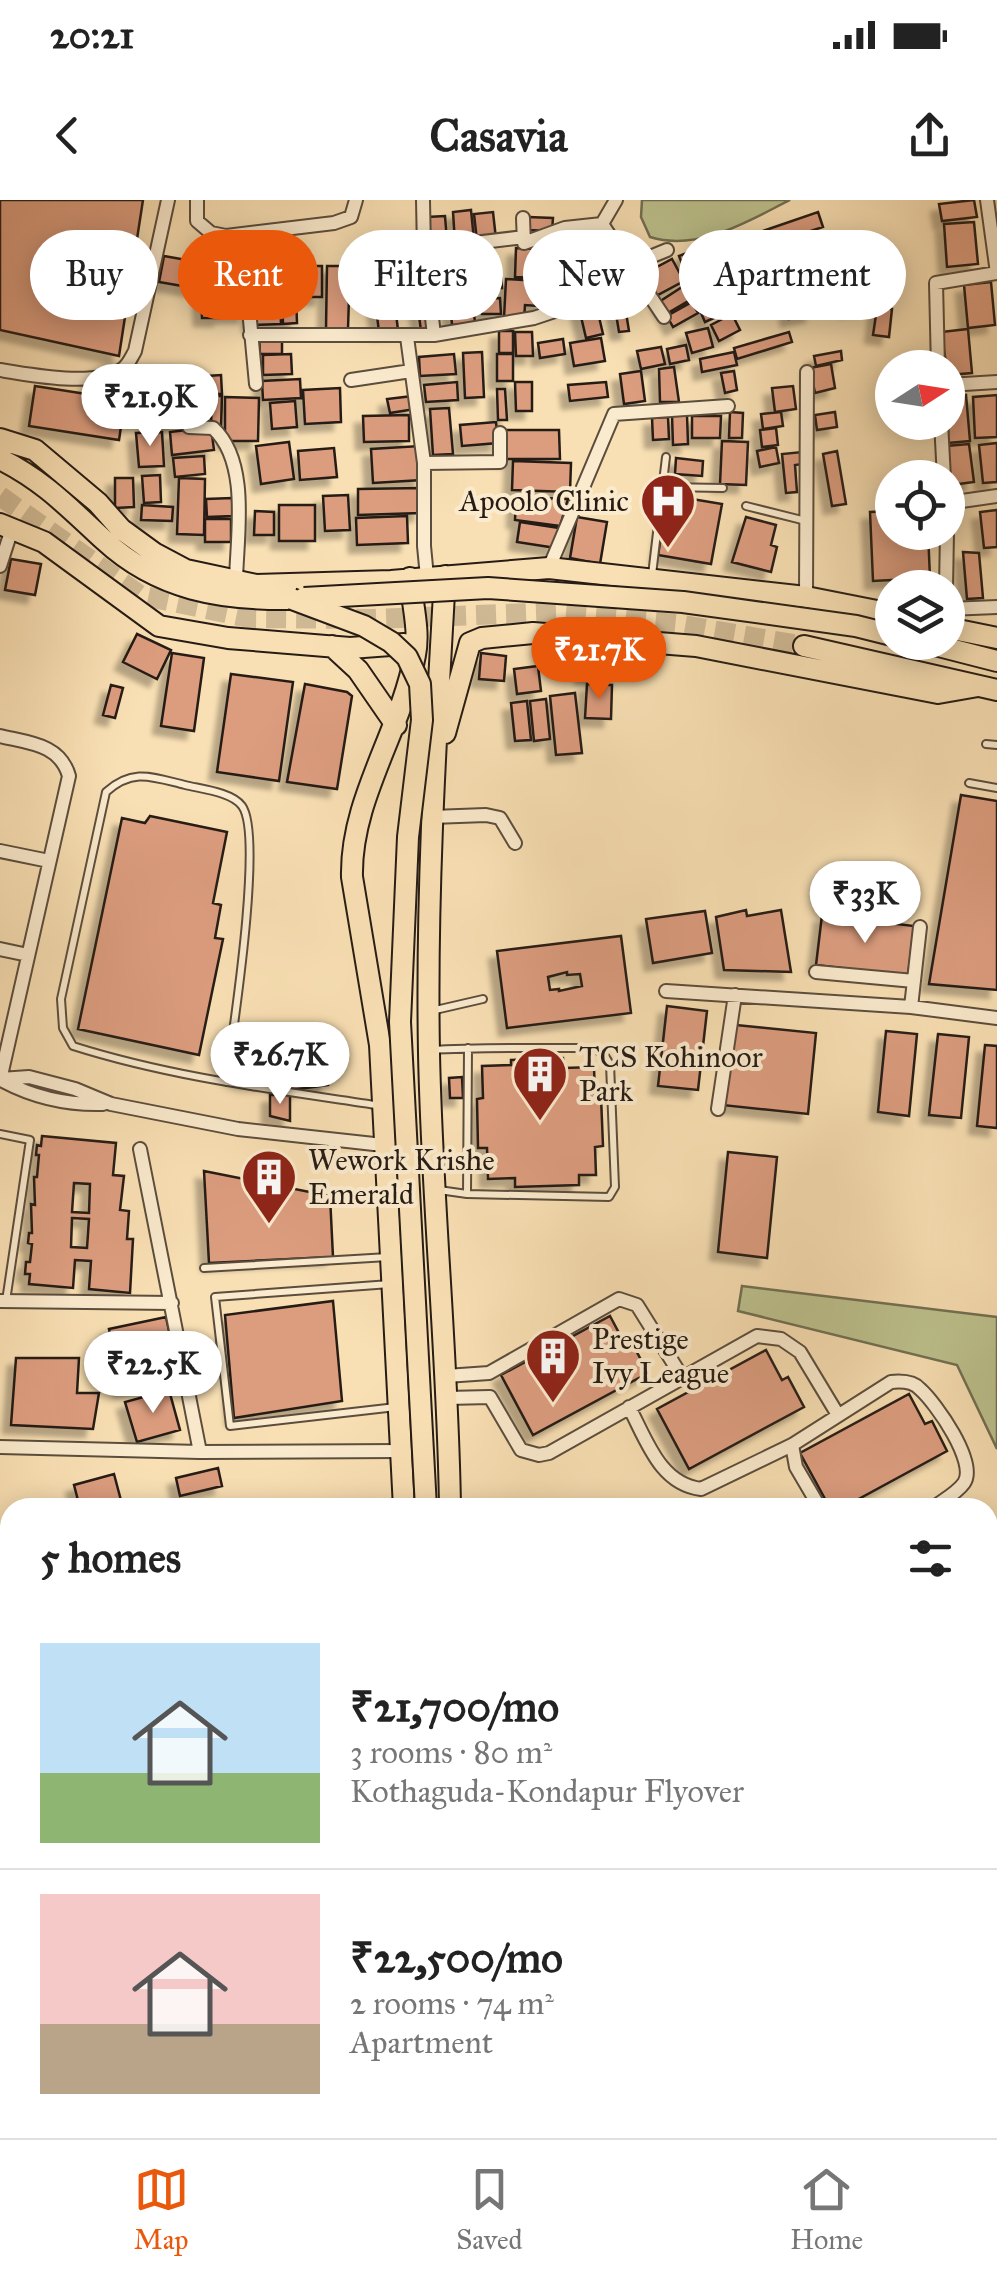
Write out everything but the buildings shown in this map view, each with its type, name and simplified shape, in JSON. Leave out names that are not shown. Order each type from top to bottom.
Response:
[{"type":"main road","points":[[0,439],[35,450],[98,503],[121,529],[154,553],[186,570],[256,585],[549,568],[806,596],[875,610]]},
{"type":"main road","points":[[0,459],[62,498],[106,542],[174,584],[210,596],[292,599],[488,588],[683,602],[875,631]]},
{"type":"main road","points":[[3,533],[44,542],[159,626],[228,638],[332,646],[441,644]]},
{"type":"main road","points":[[403,1498],[382,1146],[380,1045],[352,877],[352,850],[355,825],[408,691],[427,577]]},
{"type":"main road","points":[[427,577],[441,644],[432,817],[429,1050],[434,1190],[453,1376],[450,1498]]},
{"type":"main road","points":[[292,599],[364,626],[392,642],[407,657],[420,684],[422,720],[408,837],[400,1022],[425,1498]]},
{"type":"main road","points":[[965,631],[997,638]]},
{"type":"main road","points":[[435,766],[457,694],[464,655],[470,643],[482,638],[534,633],[696,646],[938,693],[987,688]]},
{"type":"main road","points":[[332,646],[358,670],[396,725]]},
{"type":"main road","points":[[804,646],[987,688]]},
{"type":"main road","points":[[965,653],[997,661]]},
{"type":"street","points":[[0,370],[35,376],[103,378],[124,368],[135,351],[168,200]]},
{"type":"street","points":[[197,200],[197,221],[211,232],[226,236],[334,223],[352,217],[356,200]]},
{"type":"street","points":[[423,200],[424,230]]},
{"type":"street","points":[[602,224],[616,200]]},
{"type":"street","points":[[938,350],[936,284],[997,273],[987,200]]},
{"type":"street","points":[[523,218],[524,230]]},
{"type":"street","points":[[560,230],[602,224]]},
{"type":"street","points":[[602,224],[606,230]]},
{"type":"street","points":[[250,334],[407,337],[534,318],[555,310],[561,298],[565,228]]},
{"type":"street","points":[[659,254],[668,250]]},
{"type":"street","points":[[659,310],[664,317]]},
{"type":"street","points":[[249,320],[256,384]]},
{"type":"street","points":[[432,320],[434,335]]},
{"type":"street","points":[[407,337],[424,463],[427,577]]},
{"type":"street","points":[[351,380],[411,371]]},
{"type":"street","points":[[806,372],[806,596]]},
{"type":"street","points":[[965,384],[997,382]]},
{"type":"street","points":[[549,568],[614,414],[728,406]]},
{"type":"street","points":[[189,427],[213,428],[228,447],[236,486],[236,580]]},
{"type":"street","points":[[424,463],[500,462],[500,433]]},
{"type":"street","points":[[965,500],[997,496]]},
{"type":"street","points":[[0,566],[3,533]]},
{"type":"street","points":[[965,608],[997,607]]},
{"type":"street","points":[[0,736],[54,751],[64,761],[69,776],[0,1080],[29,1077],[111,1104],[238,1130],[382,1146]]},
{"type":"street","points":[[432,817],[500,818],[515,843]]},
{"type":"street","points":[[0,851],[49,861]]},
{"type":"street","points":[[911,1007],[920,927]]},
{"type":"street","points":[[0,950],[28,955]]},
{"type":"street","points":[[816,972],[914,981]]},
{"type":"street","points":[[666,991],[911,1007],[997,1018]]},
{"type":"street","points":[[718,1108],[734,995]]},
{"type":"street","points":[[140,1148],[200,1452]]},
{"type":"street","points":[[453,1376],[489,1374],[619,1299],[637,1305],[682,1378]]},
{"type":"street","points":[[3,1301],[172,1304]]},
{"type":"street","points":[[489,1374],[490,1396],[521,1450],[538,1454],[549,1452],[757,1336],[781,1339],[800,1352],[838,1416]]},
{"type":"street","points":[[628,1407],[666,1473],[684,1487],[701,1489],[792,1446],[891,1382],[904,1381],[919,1387],[964,1452],[968,1467],[964,1483],[945,1498]]},
{"type":"street","points":[[454,1397],[490,1396]]},
{"type":"street","points":[[792,1446],[796,1467],[814,1498]]},
{"type":"street","points":[[0,1447],[400,1451]]},
{"type":"lane","points":[[651,580],[666,457]]},
{"type":"lane","points":[[663,487],[723,488]]},
{"type":"lane","points":[[746,506],[807,521]]},
{"type":"lane","points":[[986,744],[997,745]]},
{"type":"lane","points":[[226,1082],[246,924],[250,854],[246,812],[239,802],[213,792],[147,776],[122,778],[106,792],[61,999],[63,1028],[73,1046],[137,1066],[226,1082],[383,1106]]},
{"type":"lane","points":[[969,783],[997,788]]},
{"type":"lane","points":[[430,1011],[483,999]]},
{"type":"lane","points":[[467,1194],[468,1048]]},
{"type":"lane","points":[[429,1050],[592,1048],[603,1053],[610,1064],[615,1187],[609,1197],[601,1199],[434,1190]]},
{"type":"lane","points":[[0,1134],[30,1140],[3,1301]]},
{"type":"lane","points":[[204,1268],[389,1256]]},
{"type":"lane","points":[[390,1284],[216,1297],[230,1426],[398,1407]]},
{"type":"green space","points":[[642,200],[790,200],[728,230],[679,230],[679,241],[659,239],[659,230],[647,230],[641,217]]},
{"type":"green space","points":[[742,1286],[997,1317],[997,1449],[957,1365],[738,1311]]},
{"type":"tunnel","points":[[0,496],[140,595],[249,618],[372,619],[557,612],[677,624],[804,646]]},
{"type":"place","name":"Apoolo Clinic","points":[[668,550]]},
{"type":"place","name":"TCS Kohinoor Park","points":[[540,1123]]},
{"type":"place","name":"Wework Krishe Emerald","points":[[269,1226]]},
{"type":"place","name":"Prestige Ivy League","points":[[553,1405]]}]
